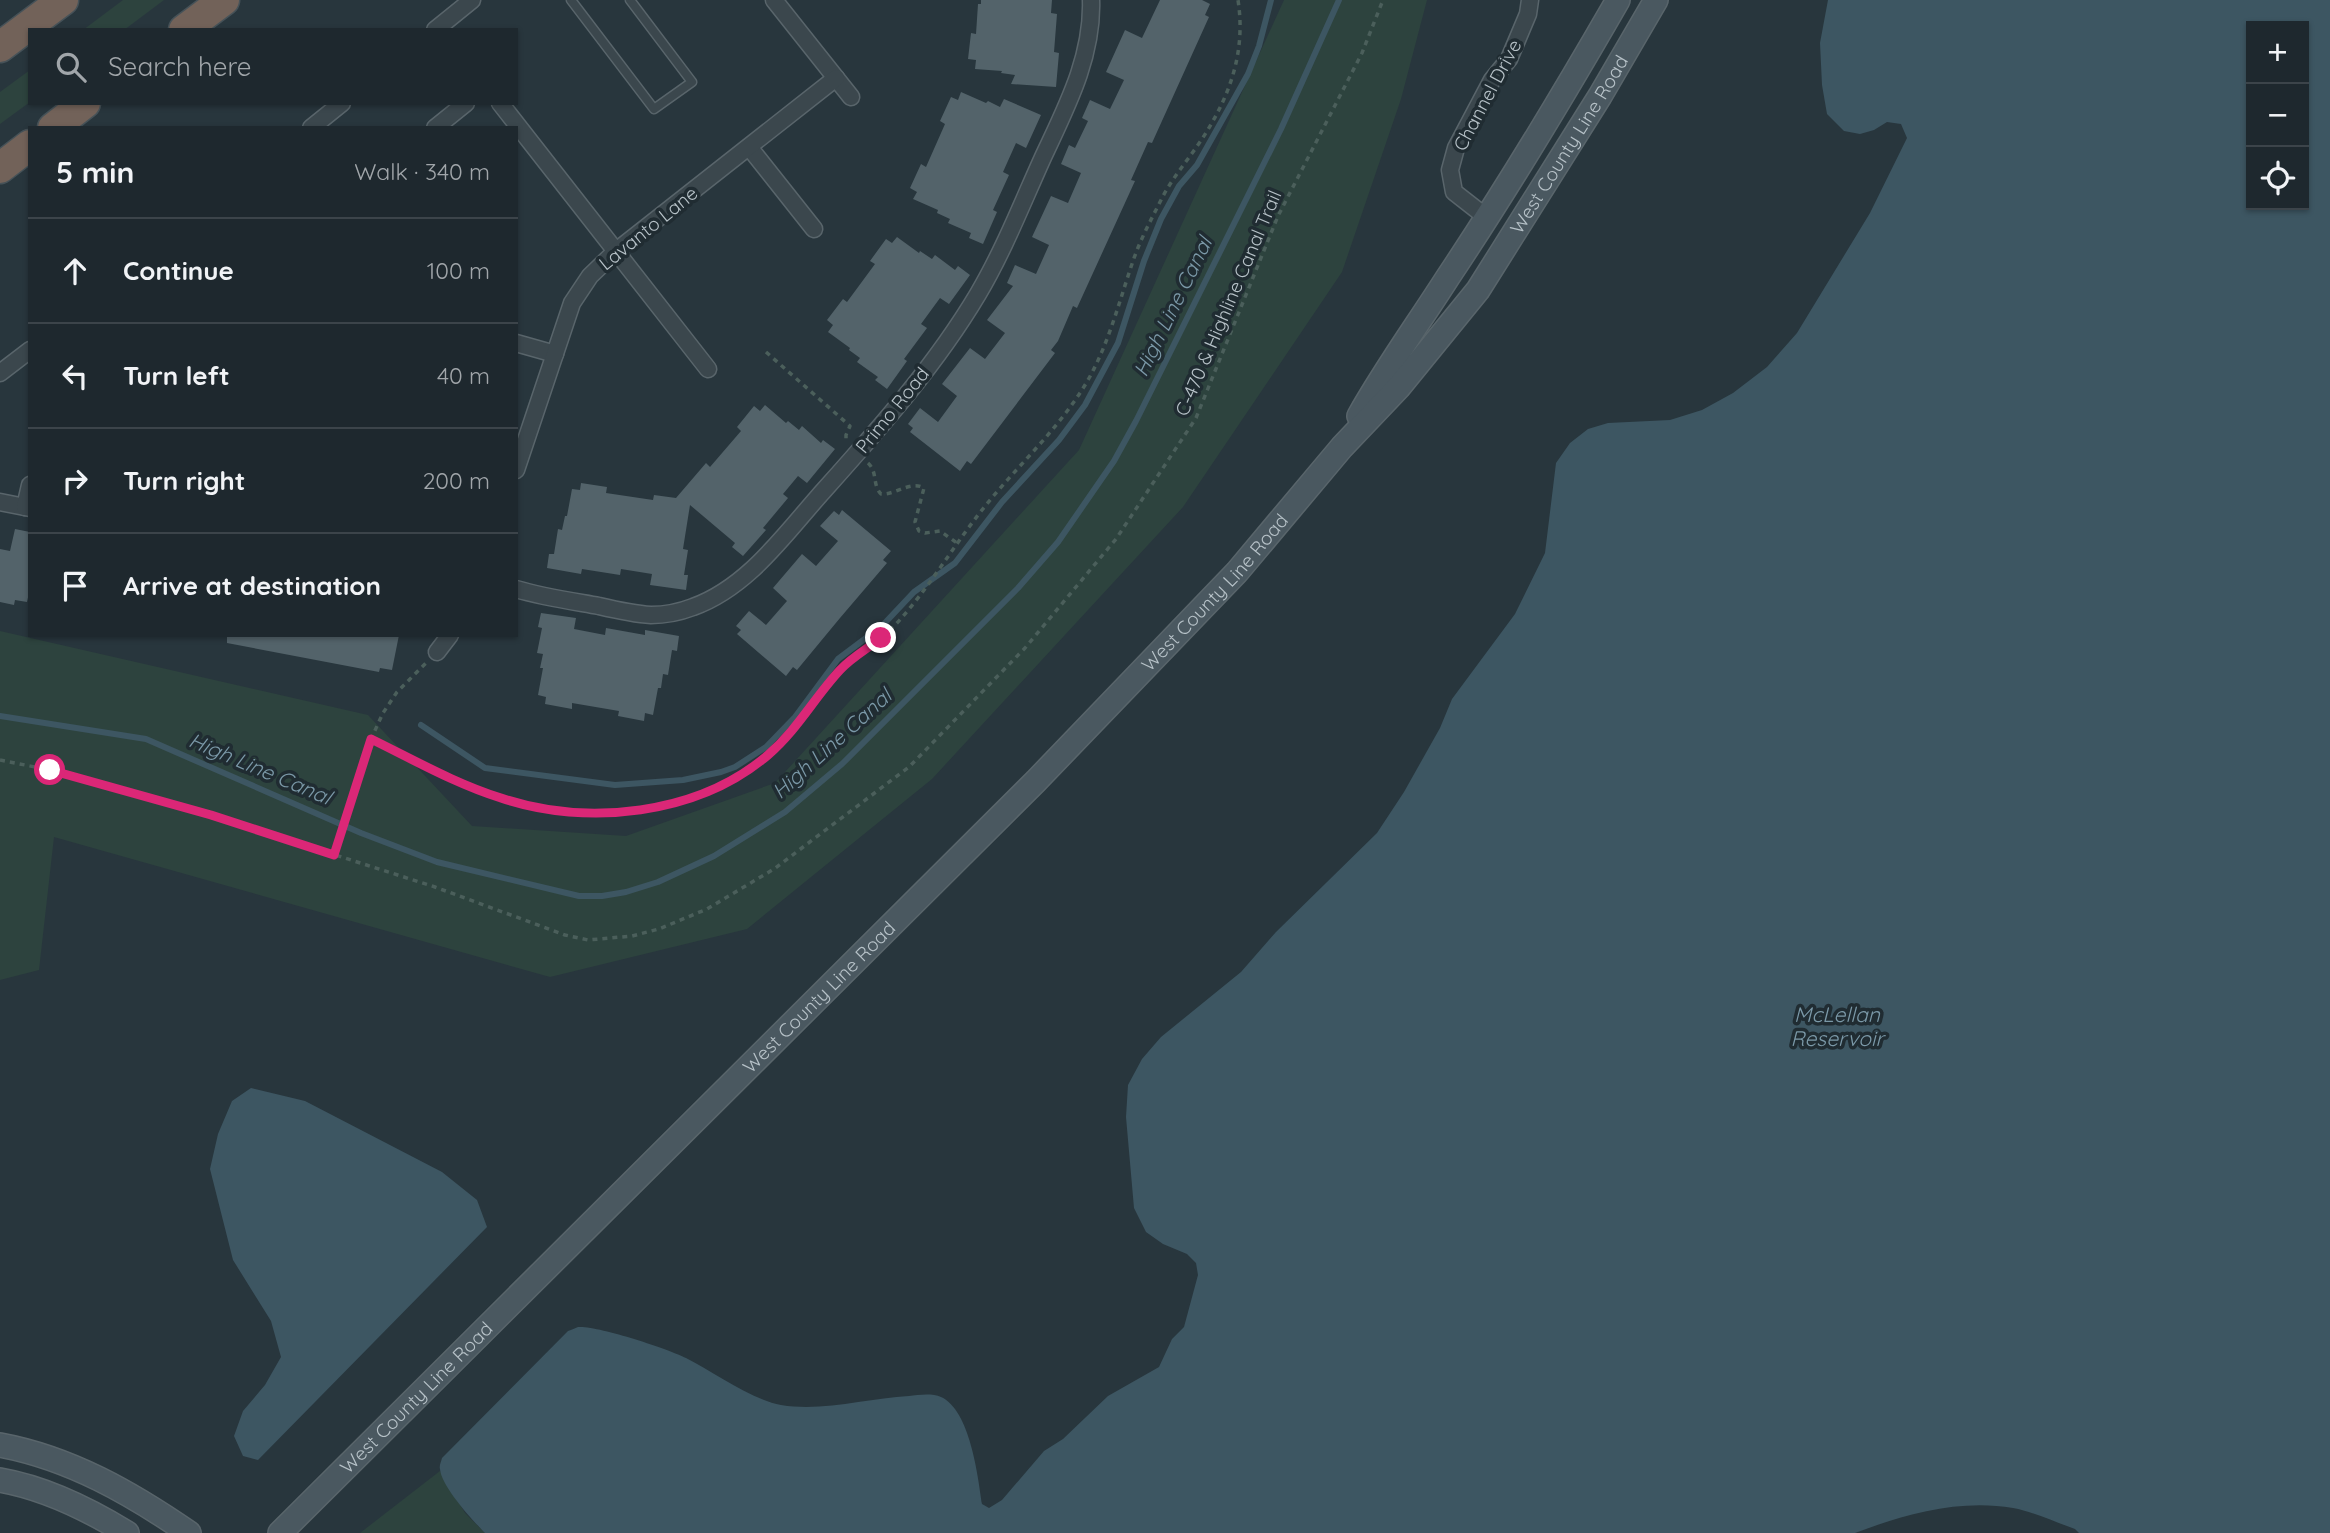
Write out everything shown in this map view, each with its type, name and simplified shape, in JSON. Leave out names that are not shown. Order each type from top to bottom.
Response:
[{"type":"highway","points":[[0,47],[63,0]]},
{"type":"highway","points":[[187,28],[224,0]]},
{"type":"highway","points":[[56,126],[82,105]]},
{"type":"highway","points":[[0,168],[28,147]]},
{"type":"main road","name":"West County Line Road","points":[[1342,447],[1381,376],[1486,217],[1618,0]]},
{"type":"main road","name":"West County Line Road","points":[[280,1533],[1082,733],[1237,572],[1342,447],[1399,387],[1478,290],[1600,96],[1656,0]]},
{"type":"main road","points":[[0,1445],[45,1456],[96,1476],[189,1533]]},
{"type":"main road","points":[[0,1480],[53,1495],[127,1533]]},
{"type":"street","points":[[439,28],[472,0]]},
{"type":"street","points":[[774,0],[851,97]]},
{"type":"street","name":"Primo Road","points":[[518,590],[640,614],[667,614],[691,608],[716,597],[741,579],[769,552],[908,394],[980,291],[1069,103],[1084,57],[1091,0]]},
{"type":"street","name":"Channel Drive","points":[[1486,217],[1454,192],[1450,170],[1456,148],[1492,80],[1508,59],[1528,14],[1530,0]]},
{"type":"street","name":"Lavanto Lane","points":[[518,464],[572,303],[590,276],[615,252],[836,78]]},
{"type":"street","points":[[313,126],[339,105]]},
{"type":"street","points":[[437,126],[464,105]]},
{"type":"street","points":[[502,105],[518,126]]},
{"type":"street","points":[[518,126],[708,369]]},
{"type":"street","points":[[749,147],[814,229]]},
{"type":"street","points":[[518,345],[555,354]]},
{"type":"street","points":[[0,373],[28,351]]},
{"type":"street","points":[[0,502],[28,508]]},
{"type":"street","points":[[437,652],[448,637]]},
{"type":"lane","points":[[571,0],[654,108],[692,82],[630,0]]},
{"type":"path","points":[[371,739],[494,796],[535,807],[581,812],[639,810],[691,797],[732,781],[768,755],[795,729],[838,671],[899,621],[988,502],[1051,433],[1076,399],[1108,339],[1135,257],[1157,209],[1172,180],[1212,122],[1230,86],[1241,37],[1238,0]]},
{"type":"path","name":"C-470 & Highline Canal Trail","points":[[0,761],[50,770],[198,811],[435,887],[565,935],[588,940],[621,938],[659,929],[707,909],[774,869],[909,767],[1025,648],[1108,549],[1196,418],[1278,216],[1362,53],[1383,0]]},
{"type":"path","points":[[334,855],[371,739],[383,713],[397,692],[437,652]]},
{"type":"green space","points":[[123,0],[164,0],[127,28],[86,28]]},
{"type":"green space","points":[[1284,0],[1427,0],[1401,99],[1342,272],[1183,507],[932,779],[747,929],[550,977],[54,837],[39,970],[0,980],[0,631],[368,715],[472,826],[626,836],[775,783],[1079,450]]},
{"type":"green space","points":[[28,71],[28,103],[0,124],[0,92]]},
{"type":"green space","points":[[440,1471],[465,1513],[485,1533],[360,1533]]},
{"type":"water","name":"McLellan Reservoir","points":[[1828,0],[2330,0],[2330,1533],[2079,1533],[2075,1529],[2021,1510],[1973,1505],[1913,1514],[1855,1533],[485,1533],[458,1503],[446,1484],[440,1468],[442,1458],[568,1331],[578,1327],[616,1334],[664,1349],[686,1358],[745,1391],[781,1405],[813,1407],[893,1397],[941,1397],[951,1404],[966,1429],[975,1461],[982,1504],[989,1508],[1002,1500],[1044,1451],[1063,1439],[1108,1396],[1159,1367],[1172,1339],[1184,1327],[1198,1275],[1196,1263],[1187,1254],[1163,1244],[1146,1232],[1134,1208],[1126,1117],[1128,1085],[1142,1059],[1161,1037],[1241,972],[1276,932],[1377,833],[1440,728],[1452,699],[1515,614],[1545,553],[1556,463],[1570,443],[1588,429],[1608,423],[1670,420],[1702,410],[1733,393],[1767,367],[1797,333],[1870,213],[1907,138],[1901,124],[1887,122],[1860,134],[1844,131],[1827,114],[1822,85],[1820,43]]},
{"type":"water","points":[[251,1088],[305,1101],[442,1172],[477,1200],[487,1227],[258,1460],[243,1456],[234,1436],[243,1411],[265,1385],[281,1357],[271,1321],[233,1260],[210,1169],[218,1134],[232,1101]]},
{"type":"building","points":[[981,0],[1052,0],[1051,13],[1057,14],[1054,52],[1059,53],[1056,87],[1011,84],[1015,75],[975,69],[976,60],[968,59],[971,33],[976,34],[978,4],[981,4]]},
{"type":"building","points":[[1160,0],[1202,0],[1210,4],[1205,15],[1209,17],[1152,143],[1148,142],[1131,180],[1135,181],[1077,308],[1073,306],[1058,341],[1051,350],[1055,353],[971,464],[967,461],[960,471],[910,432],[913,428],[908,424],[920,408],[938,422],[957,396],[942,384],[970,348],[985,359],[1005,333],[987,320],[1013,286],[1007,283],[1015,265],[1036,274],[1049,245],[1032,237],[1051,196],[1068,203],[1081,173],[1061,164],[1069,145],[1075,148],[1088,121],[1082,118],[1090,100],[1110,109],[1124,80],[1106,72],[1125,30],[1142,38]]},
{"type":"building","points":[[961,92],[1000,107],[1004,99],[1041,115],[1026,148],[1016,143],[1003,172],[1009,175],[993,210],[997,212],[983,244],[969,238],[971,233],[948,223],[950,219],[937,213],[938,210],[913,199],[917,192],[910,188],[921,164],[926,167],[945,124],[940,121],[951,97],[958,100]]},
{"type":"building","points":[[897,237],[919,253],[920,251],[932,259],[935,255],[955,270],[958,266],[970,275],[949,304],[940,298],[921,324],[927,328],[904,359],[907,361],[887,389],[875,380],[878,377],[857,362],[860,358],[849,350],[850,348],[828,332],[833,325],[827,320],[843,299],[847,302],[875,264],[870,261],[886,239],[892,243]]},
{"type":"building","points":[[765,405],[786,423],[788,421],[799,430],[802,426],[821,443],[823,440],[835,449],[807,483],[798,476],[783,494],[788,498],[763,528],[766,530],[743,556],[732,547],[735,543],[690,505],[683,549],[688,550],[684,575],[688,575],[686,590],[650,585],[652,574],[621,569],[620,575],[582,569],[581,574],[547,568],[549,554],[554,554],[558,529],[562,530],[567,516],[572,489],[580,490],[581,483],[607,487],[606,493],[653,500],[654,495],[676,498],[706,463],[710,467],[741,431],[737,427],[754,406],[760,411]]},
{"type":"building","points":[[842,510],[891,551],[883,560],[887,563],[797,670],[793,667],[786,676],[737,634],[741,630],[736,626],[749,611],[766,625],[787,601],[773,588],[802,554],[816,566],[838,541],[820,526],[834,511],[839,515]]},
{"type":"building","points":[[15,529],[28,532],[28,597],[27,602],[15,600],[14,605],[0,602],[0,549],[10,551]]},
{"type":"building","points":[[541,613],[576,618],[574,629],[605,635],[606,628],[645,635],[645,630],[679,636],[677,651],[672,650],[668,675],[663,674],[661,688],[658,688],[653,715],[645,713],[644,721],[618,716],[619,711],[572,703],[572,709],[545,704],[546,697],[538,695],[543,668],[540,668],[543,654],[537,653],[542,628],[538,627]]},
{"type":"building","points":[[227,637],[399,637],[392,670],[380,668],[379,672],[227,643]]},
{"type":"waterway","points":[[421,725],[485,768],[615,785],[683,780],[721,772],[735,767],[766,747],[795,717],[838,659],[882,626],[914,592],[955,563],[1002,502],[1059,440],[1085,405],[1118,343],[1144,261],[1161,219],[1179,186],[1197,165],[1248,74],[1259,46],[1271,0]]},
{"type":"waterway","name":"High Line Canal","points":[[0,716],[146,739],[361,833],[437,862],[579,896],[626,892],[658,882],[714,856],[785,812],[842,764],[1018,588],[1058,542],[1114,461],[1136,421],[1281,129],[1339,0]]},
{"type":"route","points":[[50,770],[211,815],[334,855],[371,739],[472,788],[515,803],[581,812],[639,810],[671,803],[719,787],[755,766],[795,729],[838,671],[881,638]]}]
